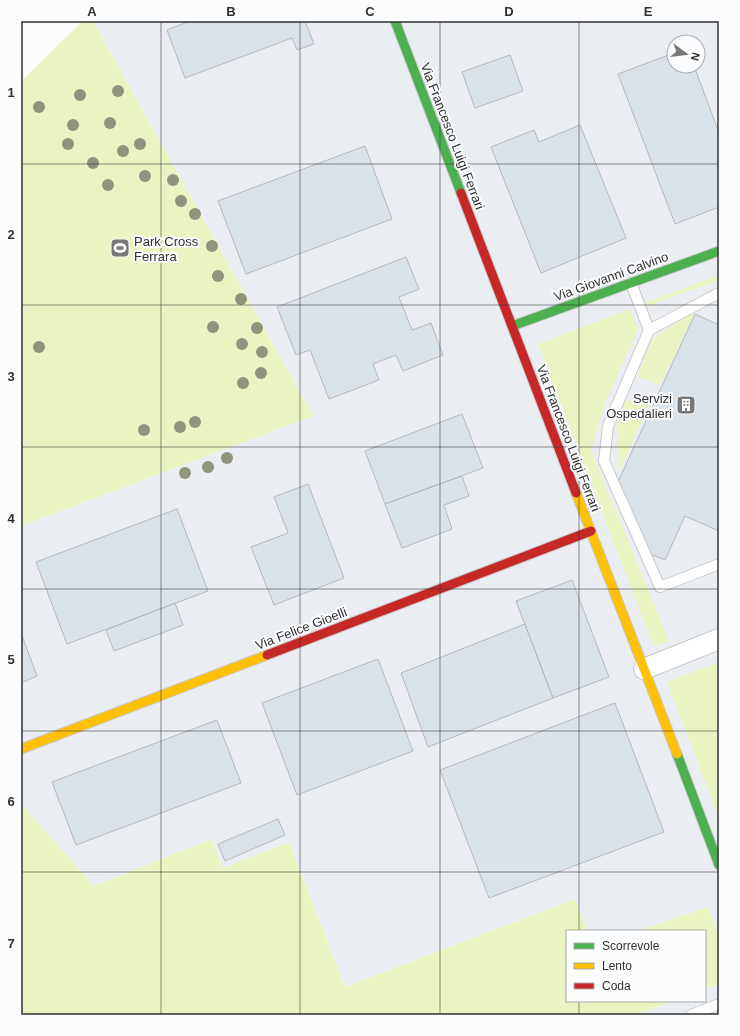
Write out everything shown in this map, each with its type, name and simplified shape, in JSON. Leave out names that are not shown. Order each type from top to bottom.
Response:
[{"type":"street","name":"Via Francesco Luigi Ferrari","points":[[395,21],[719,865]]},
{"type":"street","name":"Via Giovanni Calvino","points":[[512,326],[719,251]]},
{"type":"street","name":"Via Felice Gioelli","points":[[21,749],[591,531]]},
{"type":"street","points":[[644,669],[719,639]]},
{"type":"lane","points":[[631,283],[649,330]]},
{"type":"lane","points":[[719,293],[649,330],[608,426],[604,461],[660,588],[719,564]]},
{"type":"lane","points":[[691,1015],[719,1004]]},
{"type":"shaded area","points":[[93,21],[719,21],[719,934],[708,907],[640,930],[587,930],[575,899],[345,987],[289,842],[223,868],[211,839],[94,886],[21,804],[21,526],[313,416]]},
{"type":"shaded area","points":[[719,984],[719,1015],[635,1015],[670,1002],[706,1002],[706,989]]},
{"type":"green space","name":"Park Cross Ferrara","points":[[83,21],[93,21],[313,416],[21,526],[21,81]]},
{"type":"green space","points":[[719,275],[719,280],[648,306],[646,302]]},
{"type":"green space","points":[[699,304],[660,385],[637,377],[651,341]]},
{"type":"green space","points":[[630,309],[638,330],[607,398],[591,450],[669,641],[653,646],[538,344]]},
{"type":"green space","points":[[652,398],[619,472],[617,446],[618,419],[625,401]]},
{"type":"green space","points":[[719,662],[719,819],[667,682]]},
{"type":"green space","points":[[21,804],[94,886],[211,839],[223,868],[289,842],[345,987],[575,899],[587,930],[566,930],[566,1002],[670,1002],[635,1015],[21,1015]]},
{"type":"green space","points":[[708,907],[719,934],[719,984],[706,989],[706,930],[640,930]]},
{"type":"building","points":[[190,21],[305,21],[314,44],[297,50],[292,38],[185,78],[167,30]]},
{"type":"building","points":[[510,55],[523,91],[475,108],[462,72]]},
{"type":"building","points":[[666,56],[666,74],[697,74],[719,133],[719,207],[675,224],[618,74]]},
{"type":"building","points":[[580,125],[626,238],[541,273],[491,147],[534,130],[539,142]]},
{"type":"building","points":[[365,146],[392,219],[246,274],[218,201]]},
{"type":"building","points":[[406,257],[419,289],[399,297],[412,330],[431,323],[443,355],[403,371],[396,355],[373,364],[379,380],[329,399],[310,350],[296,355],[277,307]]},
{"type":"building","name":"Servizi Ospedalieri","points":[[695,314],[719,325],[719,531],[685,516],[665,560],[650,554],[617,484]]},
{"type":"building","points":[[462,414],[483,468],[385,504],[365,451]]},
{"type":"building","points":[[462,476],[469,496],[444,505],[452,529],[402,548],[385,504]]},
{"type":"building","points":[[308,484],[344,578],[274,605],[251,547],[288,533],[274,497]]},
{"type":"building","points":[[177,509],[208,591],[67,644],[36,562]]},
{"type":"building","points":[[572,580],[609,677],[553,698],[516,601]]},
{"type":"building","points":[[175,603],[183,625],[114,651],[106,630]]},
{"type":"building","points":[[525,624],[553,698],[428,747],[401,673]]},
{"type":"building","points":[[21,633],[37,676],[21,683]]},
{"type":"building","points":[[378,659],[413,751],[297,795],[262,703]]},
{"type":"building","points":[[615,703],[664,832],[489,898],[440,770]]},
{"type":"building","points":[[217,720],[241,783],[76,845],[52,782]]},
{"type":"building","points":[[278,819],[285,835],[225,861],[218,844]]},
{"type":"traffic: fast","points":[[395,21],[461,193]]},
{"type":"traffic: fast","points":[[512,326],[719,251]]},
{"type":"traffic: fast","points":[[677,754],[719,865]]},
{"type":"traffic: slow","points":[[576,493],[677,754]]},
{"type":"traffic: slow","points":[[21,749],[267,655]]},
{"type":"traffic: jam","points":[[461,193],[576,493]]},
{"type":"traffic: jam","points":[[267,655],[591,531]]},
{"type":"place","name":"Park Cross Ferrara","points":[[120,248]]},
{"type":"place","name":"Servizi Ospedalieri","points":[[686,405]]}]
